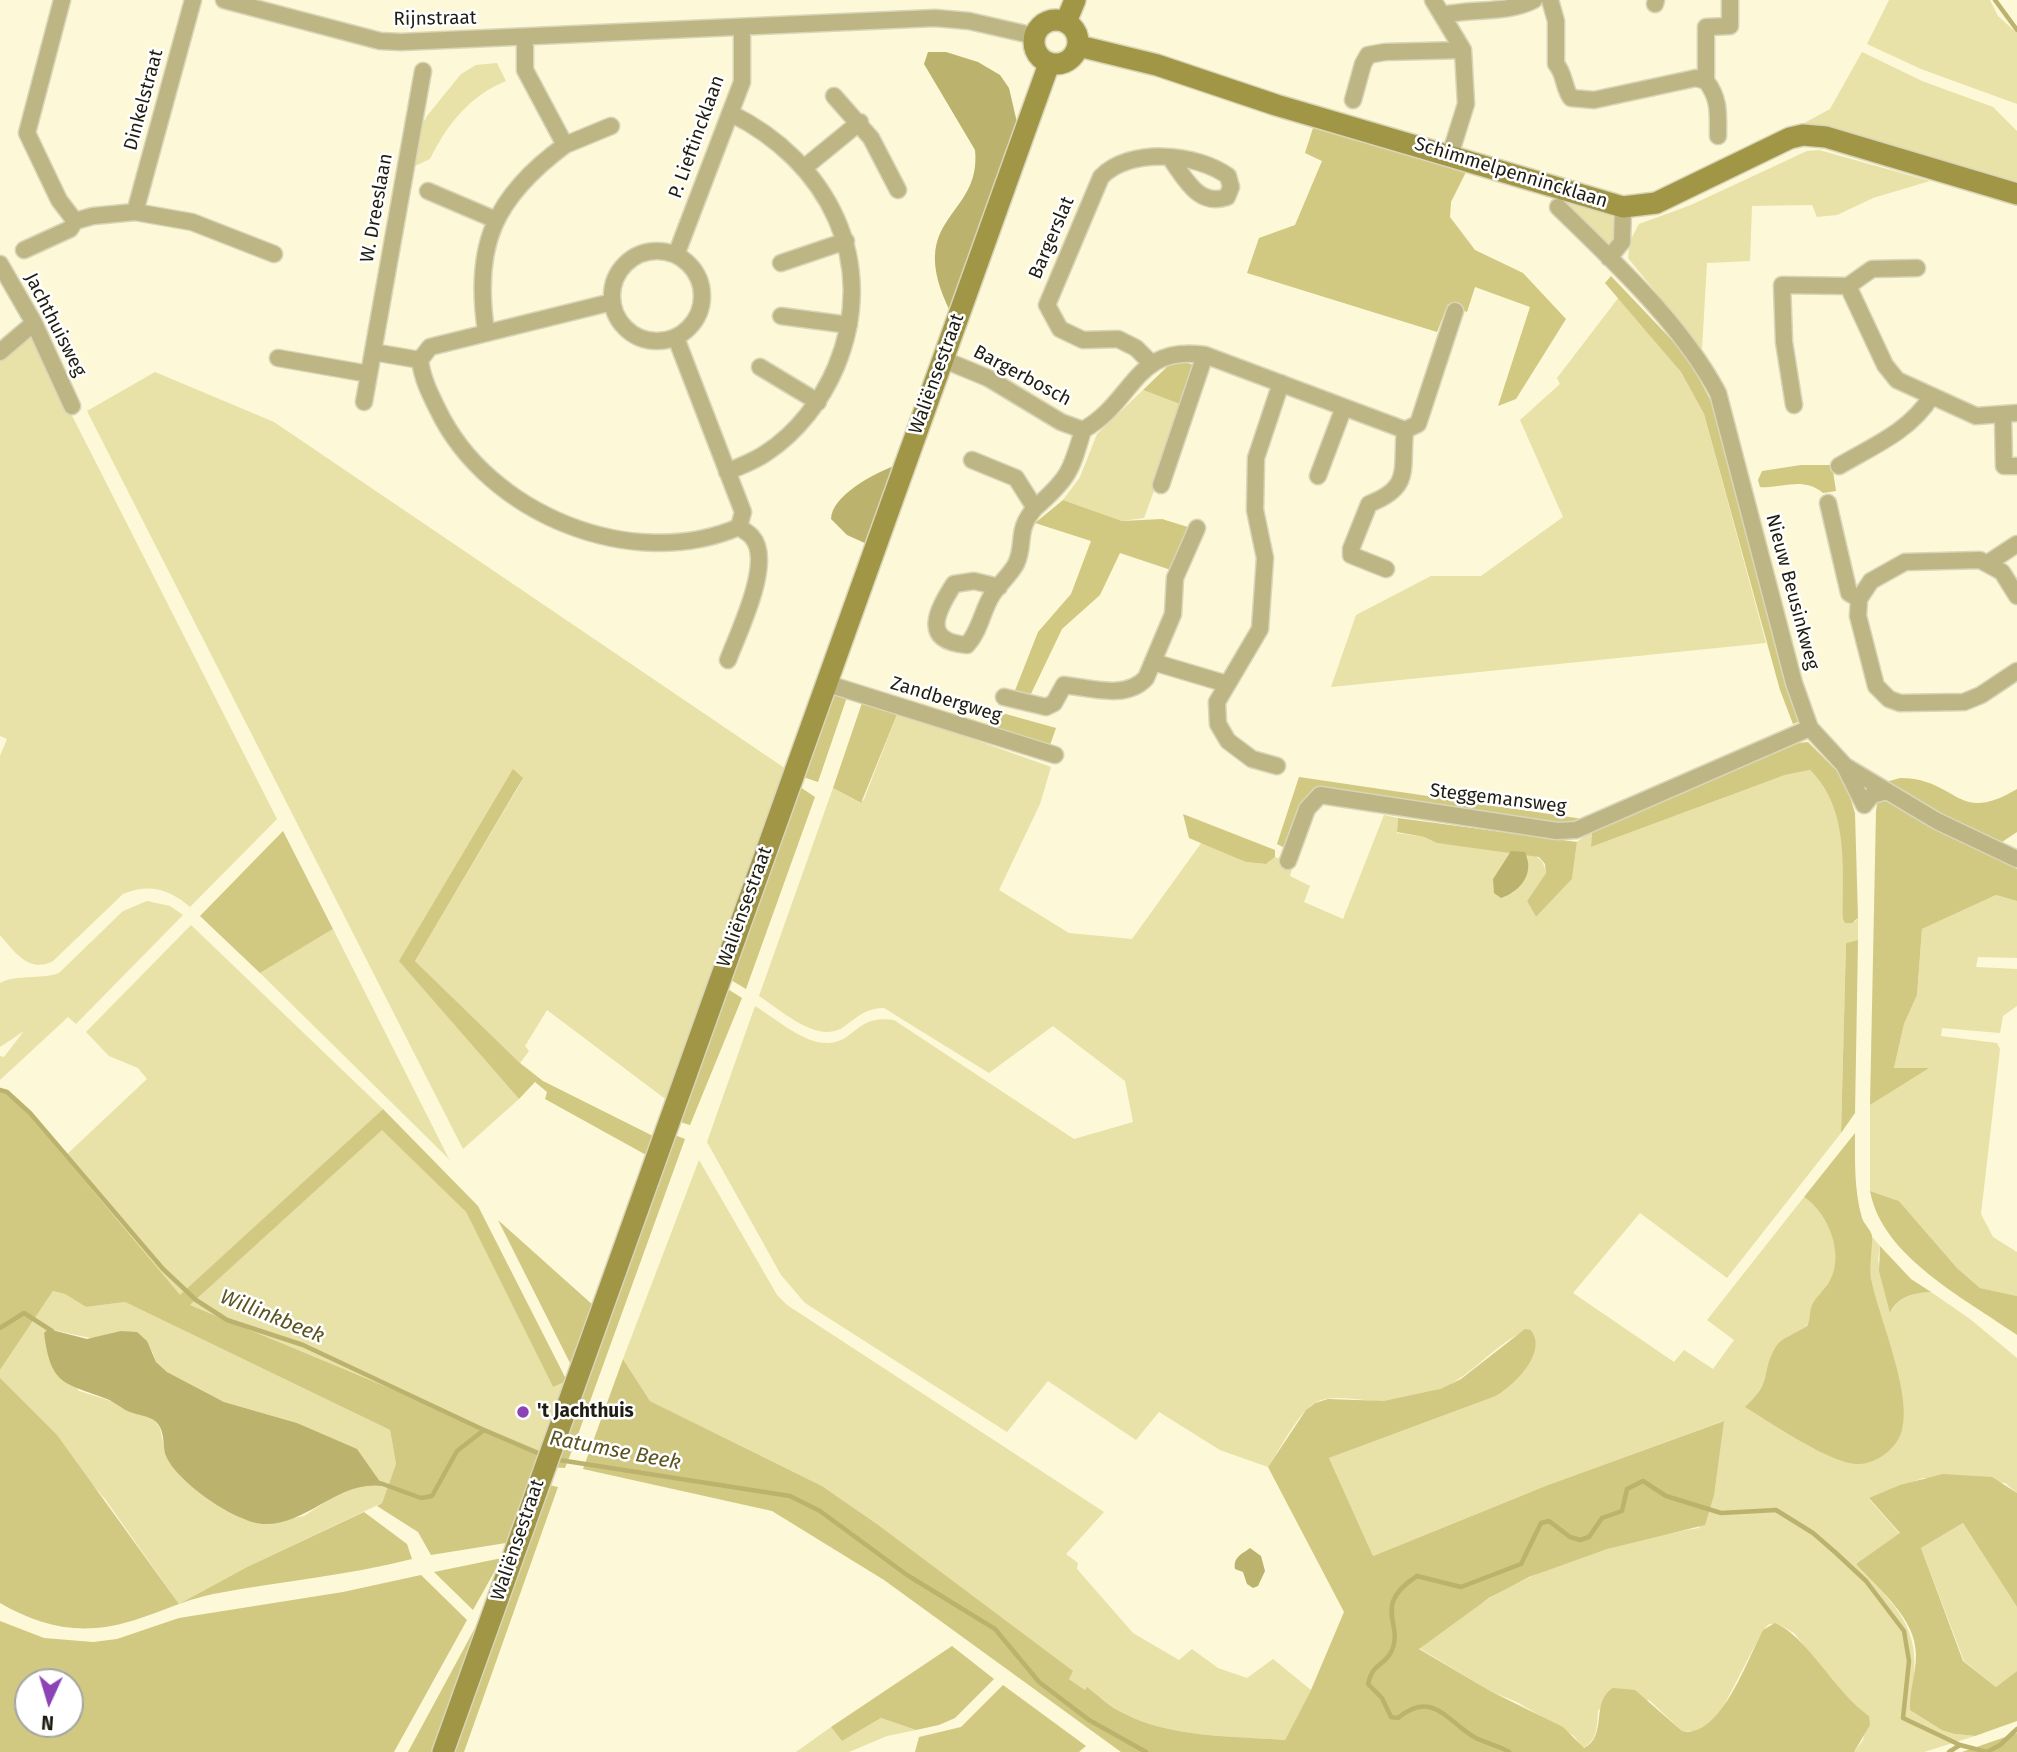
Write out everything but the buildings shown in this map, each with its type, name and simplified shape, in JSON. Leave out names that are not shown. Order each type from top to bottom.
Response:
[{"type":"street","points":[[62,0],[27,133],[59,200],[75,221]]},
{"type":"street","name":"Dinkelstraat","points":[[135,212],[193,0]]},
{"type":"street","name":"Rijnstraat","points":[[225,0],[380,41],[525,38],[935,19],[969,21],[1035,36]]},
{"type":"street","points":[[1066,22],[1075,0]]},
{"type":"street","points":[[1433,0],[1463,50],[1466,104],[1450,155]]},
{"type":"street","points":[[1443,15],[1464,10],[1522,7],[1534,0]]},
{"type":"street","points":[[1550,0],[1556,21],[1556,64],[1563,71],[1567,93],[1577,98],[1594,100],[1696,78],[1706,81],[1714,91],[1719,106],[1718,136]]},
{"type":"street","points":[[1706,81],[1706,27],[1730,26],[1730,0]]},
{"type":"street","points":[[1051,21],[1066,22],[1078,36],[1079,46],[1076,53],[1065,63],[1049,64],[1037,53],[1035,36],[1038,29],[1051,21]]},
{"type":"street","name":"P. Lieftincklaan","points":[[676,255],[742,82],[741,29]]},
{"type":"street","points":[[525,38],[525,70],[565,145]]},
{"type":"street","name":"Schimmelpennincklaan","points":[[1079,46],[1157,65],[1276,105],[1623,207],[1656,203],[1790,138],[1803,135],[1826,137],[2017,194]]},
{"type":"street","points":[[1353,100],[1368,55],[1385,52],[1463,50]]},
{"type":"street","name":"Waliënsestraat","points":[[443,1752],[1049,64]]},
{"type":"street","name":"W. Dreeslaan","points":[[364,402],[423,71]]},
{"type":"street","points":[[834,96],[860,122],[882,157],[898,190]]},
{"type":"street","points":[[727,471],[766,453],[799,425],[818,402],[844,348],[852,296],[846,241],[833,209],[805,167],[759,127],[730,113]]},
{"type":"street","points":[[805,167],[860,122]]},
{"type":"street","points":[[486,331],[482,304],[483,262],[496,220],[505,203],[532,170],[565,145],[611,126]]},
{"type":"street","name":"Bargerslat","points":[[1151,363],[1136,348],[1118,339],[1083,340],[1060,329],[1047,305],[1101,177],[1112,165],[1126,161],[1170,158]]},
{"type":"street","points":[[428,191],[496,220]]},
{"type":"street","name":"Nieuw Beusinkweg","points":[[1558,207],[1670,324],[1705,370],[1718,393],[1794,683],[1810,728],[1845,766],[1937,821],[2017,859]]},
{"type":"street","points":[[1609,258],[1622,242],[1623,207]]},
{"type":"street","points":[[24,250],[70,229],[75,221],[93,216],[135,212],[192,222],[274,254]]},
{"type":"street","points":[[781,263],[846,241]]},
{"type":"street","points":[[657,251],[676,255],[690,265],[699,279],[702,296],[699,313],[690,328],[676,338],[659,341],[643,339],[628,331],[618,318],[612,303],[614,284],[623,267],[638,255],[657,251]]},
{"type":"street","name":"Jachthuisweg","points":[[0,264],[34,323],[72,405]]},
{"type":"street","points":[[1794,405],[1784,342],[1782,285],[1848,286],[1872,270],[1917,268]]},
{"type":"street","points":[[1848,286],[1885,365],[1897,380],[1976,416],[2010,414],[2004,466],[2017,466]]},
{"type":"street","points":[[612,303],[486,331],[430,347],[420,360],[421,373],[445,426],[469,459],[500,487],[535,510],[591,534],[639,541],[680,540],[725,533],[739,527]]},
{"type":"street","points":[[1386,569],[1352,555],[1351,549],[1369,504],[1392,495],[1400,485],[1405,430],[1418,424],[1455,311]]},
{"type":"street","points":[[781,316],[849,325]]},
{"type":"street","points":[[0,352],[34,323]]},
{"type":"street","points":[[676,338],[743,512],[739,527]]},
{"type":"street","name":"Bargerbosch","points":[[999,587],[974,581],[954,584],[940,605],[937,631],[940,638],[948,643],[967,645],[999,587],[1017,562],[1022,523],[1068,476],[1083,430],[1102,420],[1151,363],[1181,351],[1205,355],[1405,430]]},
{"type":"street","points":[[373,352],[420,360]]},
{"type":"street","points":[[1161,485],[1205,355]]},
{"type":"street","points":[[278,358],[369,374]]},
{"type":"street","name":"Bargerbosch","points":[[942,359],[988,378],[1061,422],[1083,430]]},
{"type":"street","points":[[760,367],[818,402]]},
{"type":"street","points":[[1277,766],[1252,760],[1228,741],[1218,724],[1217,702],[1246,657],[1260,629],[1265,558],[1255,510],[1256,458],[1281,383]]},
{"type":"street","points":[[1839,466],[1904,428],[1920,414],[1931,397]]},
{"type":"street","points":[[1318,476],[1344,407]]},
{"type":"street","points":[[972,460],[1016,478],[1035,508]]},
{"type":"street","points":[[1828,503],[1849,593],[1859,599]]},
{"type":"street","points":[[728,660],[756,584],[760,562],[754,538],[739,527]]},
{"type":"street","points":[[1004,697],[1046,707],[1054,703],[1064,685],[1125,692],[1146,678],[1173,614],[1175,578],[1196,528]]},
{"type":"street","points":[[1988,563],[2017,544]]},
{"type":"street","points":[[2017,596],[2001,572],[1980,560],[1905,562],[1871,582],[1859,599],[1858,616],[1876,686],[1889,699],[1900,703],[1964,702],[1981,695],[2017,671]]},
{"type":"street","points":[[1153,662],[1227,684]]},
{"type":"street","name":"Zandbergweg","points":[[825,683],[1055,755]]},
{"type":"street","name":"Steggemansweg","points":[[1288,862],[1307,809],[1320,795],[1556,831],[1576,830],[1810,728]]},
{"type":"street","points":[[1845,766],[1864,805],[1872,795],[1887,791]]},
{"type":"shaded area","points":[[1889,0],[1990,0],[1998,16],[2017,33],[2017,104],[1921,69],[1867,44]]},
{"type":"shaded area","points":[[928,52],[946,52],[978,62],[1000,75],[1009,88],[1018,127],[951,313],[938,281],[935,256],[939,237],[967,191],[974,173],[975,150],[924,64]]},
{"type":"shaded area","points":[[1862,52],[1922,81],[1993,107],[2017,131],[2017,188],[1797,127],[1830,109]]},
{"type":"shaded area","points":[[497,63],[506,81],[470,103],[452,123],[430,159],[415,166],[423,123],[427,116],[461,74],[476,65]]},
{"type":"shaded area","points":[[1313,128],[1466,172],[1451,202],[1450,217],[1475,250],[1523,273],[1566,319],[1516,399],[1498,406],[1530,307],[1475,287],[1467,312],[1448,304],[1437,332],[1247,273],[1259,238],[1295,225],[1322,161],[1305,153]]},
{"type":"shaded area","points":[[1819,150],[1930,181],[1873,198],[1837,215],[1817,217],[1812,205],[1752,206],[1750,261],[1707,263],[1702,349],[1628,258],[1630,241],[1639,224],[1691,205],[1807,151]]},
{"type":"shaded area","points":[[1559,200],[1612,215],[1616,223],[1617,239],[1606,245]]},
{"type":"shaded area","points":[[1611,276],[1687,356],[1712,403],[1803,720],[1793,724],[1780,690],[1704,414],[1681,372],[1605,283]]},
{"type":"shaded area","points":[[1619,297],[1681,372],[1704,414],[1766,643],[1331,687],[1356,615],[1431,576],[1481,576],[1563,517],[1520,420],[1560,384],[1557,378]]},
{"type":"shaded area","points":[[30,333],[277,819],[190,907],[159,890],[142,889],[123,894],[53,961],[37,965],[23,959],[0,935],[0,756],[7,739],[0,736],[0,358]]},
{"type":"shaded area","points":[[1182,361],[1199,367],[1185,406],[1143,390],[1169,365]]},
{"type":"shaded area","points":[[155,372],[274,422],[786,769],[668,1101],[547,1010],[525,1046],[529,1051],[520,1063],[415,961],[523,779],[400,961],[519,1099],[463,1149],[87,411]]},
{"type":"shaded area","points":[[1143,390],[1185,406],[1144,518],[1122,521],[1063,500],[1080,477],[1097,434]]},
{"type":"shaded area","points":[[896,465],[867,544],[847,535],[831,519],[833,510],[846,493],[866,479]]},
{"type":"shaded area","points":[[1801,465],[1832,465],[1836,491],[1823,493],[1800,484],[1760,487],[1758,480],[1762,471]]},
{"type":"shaded area","points":[[1063,500],[1122,521],[1162,519],[1191,528],[1174,571],[1120,553],[1100,595],[1062,629],[1029,698],[1014,693],[1038,632],[1071,594],[1091,541],[1035,523]]},
{"type":"shaded area","points":[[834,692],[847,697],[818,782],[803,777]]},
{"type":"shaded area","points":[[862,703],[898,712],[861,803],[833,788]]},
{"type":"shaded area","points":[[995,711],[1056,728],[1050,745],[988,727]]},
{"type":"shaded area","points":[[898,712],[1051,767],[1040,804],[999,890],[1069,933],[1132,939],[1202,842],[1246,862],[1266,864],[1275,857],[1293,864],[1290,876],[1310,886],[1304,902],[1343,919],[1384,815],[1398,818],[1397,833],[1424,837],[1437,843],[1511,851],[1493,879],[1512,893],[1522,882],[1528,859],[1525,852],[1539,859],[1544,864],[1546,873],[1527,901],[1536,917],[1572,879],[1577,842],[1592,830],[1591,847],[1785,775],[1810,770],[1822,784],[1837,816],[1843,852],[1843,906],[1855,922],[1858,918],[1858,940],[1846,943],[1841,1133],[1727,1278],[1640,1213],[1573,1293],[1674,1362],[1684,1350],[1713,1369],[1734,1340],[1707,1320],[1804,1197],[1821,1214],[1832,1236],[1836,1260],[1834,1272],[1814,1302],[1809,1323],[1781,1343],[1764,1383],[1746,1407],[1832,1457],[1902,1430],[1898,1381],[1871,1284],[1869,1260],[1872,1237],[1880,1246],[1878,1260],[1891,1312],[1898,1302],[1908,1296],[1931,1292],[1970,1319],[2017,1358],[2017,1493],[2005,1483],[1923,1478],[1869,1499],[1900,1534],[1856,1564],[1891,1602],[1907,1626],[1912,1641],[1914,1676],[1955,1734],[1975,1736],[1924,1752],[1854,1752],[1863,1740],[1869,1716],[1849,1703],[1794,1633],[1780,1625],[1769,1624],[1763,1630],[1720,1713],[1701,1731],[1682,1731],[1649,1700],[1598,1710],[1594,1736],[1583,1748],[1574,1736],[1517,1702],[1492,1692],[1419,1648],[1481,1604],[1539,1573],[1618,1546],[1699,1528],[1723,1421],[1548,1485],[1373,1556],[1329,1458],[1496,1396],[1526,1367],[1534,1348],[1531,1330],[1508,1341],[1463,1376],[1437,1390],[1392,1400],[1332,1398],[1316,1402],[1296,1422],[1268,1467],[1220,1450],[1159,1412],[1136,1440],[1048,1381],[1007,1432],[805,1303],[781,1275],[707,1142],[755,1006],[810,1040],[829,1043],[845,1038],[872,1021],[894,1020],[1074,1139],[1133,1122],[1125,1081],[1053,1026],[989,1073],[884,1008],[868,1011],[835,1031],[824,1032],[800,1024],[759,996],[833,788],[860,803],[864,799]]},
{"type":"shaded area","points":[[1808,742],[1844,778],[1855,813],[1858,918],[1852,923],[1845,923],[1843,919],[1843,860],[1838,821],[1823,786],[1810,770],[1785,775],[1591,847],[1592,830],[1799,743]]},
{"type":"shaded area","points":[[513,769],[523,778],[415,961],[520,1063],[543,1081],[655,1137],[648,1156],[545,1099],[547,1092],[535,1082],[519,1099],[399,961]]},
{"type":"shaded area","points":[[1299,777],[1590,820],[1570,829],[1320,795],[1291,851],[1277,844]]},
{"type":"shaded area","points":[[1900,778],[1934,785],[1968,802],[1981,803],[1997,799],[2017,789],[2017,832],[1996,846],[1886,782]]},
{"type":"shaded area","points":[[800,787],[815,797],[746,989],[731,980]]},
{"type":"shaded area","points":[[1883,796],[2017,869],[2017,901],[1996,895],[1922,929],[1917,995],[1904,1024],[1894,1068],[1929,1068],[1870,1105],[1876,811],[1878,798]]},
{"type":"shaded area","points":[[1183,814],[1275,850],[1275,857],[1266,864],[1246,862],[1189,838]]},
{"type":"shaded area","points":[[1398,818],[1577,842],[1572,879],[1536,917],[1527,901],[1546,873],[1545,864],[1539,857],[1437,843],[1424,837],[1397,832]]},
{"type":"shaded area","points":[[283,831],[333,929],[260,973],[200,916]]},
{"type":"shaded area","points":[[1511,851],[1525,852],[1528,860],[1527,874],[1515,891],[1501,898],[1494,893],[1493,879]]},
{"type":"shaded area","points":[[1996,895],[2017,901],[2017,958],[1978,957],[1976,967],[2017,969],[2017,1006],[2003,1016],[2000,1033],[1942,1028],[1941,1036],[1997,1043],[2000,1049],[1981,1214],[1993,1237],[2017,1252],[2017,1296],[1980,1288],[1957,1268],[1899,1201],[1870,1191],[1870,1105],[1927,1068],[1894,1068],[1904,1024],[1917,995],[1922,929]]},
{"type":"shaded area","points":[[147,901],[170,906],[183,915],[76,1024],[68,1017],[0,1080],[0,1056],[4,1057],[24,1031],[0,1047],[0,983],[59,973],[123,911]]},
{"type":"shaded area","points":[[191,925],[383,1109],[180,1296],[63,1158],[147,1079],[138,1068],[109,1056],[86,1032]]},
{"type":"shaded area","points":[[333,929],[448,1157],[451,1161],[260,973]]},
{"type":"shaded area","points":[[1858,940],[1855,1113],[1841,1133],[1846,943]]},
{"type":"shaded area","points":[[726,988],[742,998],[690,1125],[677,1121]]},
{"type":"shaded area","points":[[0,1088],[21,1105],[180,1295],[383,1109],[478,1206],[567,1381],[553,1387],[466,1212],[382,1130],[190,1305],[543,1452],[512,1542],[431,1555],[418,1532],[377,1506],[382,1503],[396,1464],[390,1430],[125,1302],[86,1307],[65,1294],[53,1291],[0,1370]]},
{"type":"shaded area","points":[[382,1129],[466,1212],[553,1387],[567,1381],[543,1452],[190,1305]]},
{"type":"shaded area","points":[[1855,1133],[1858,1197],[1862,1218],[1872,1236],[1871,1279],[1899,1376],[1904,1414],[1900,1436],[1891,1448],[1873,1461],[1859,1464],[1833,1458],[1745,1407],[1760,1390],[1778,1344],[1807,1326],[1812,1305],[1833,1273],[1835,1249],[1832,1236],[1821,1214],[1804,1197]]},
{"type":"shaded area","points":[[672,1134],[685,1139],[576,1440],[565,1468],[551,1467]]},
{"type":"shaded area","points":[[699,1160],[777,1295],[787,1305],[1104,1512],[1066,1554],[1078,1563],[1077,1569],[1133,1633],[1179,1660],[1192,1649],[1218,1668],[1247,1678],[1273,1659],[1311,1690],[1285,1740],[1181,1731],[1161,1727],[1123,1713],[1088,1688],[1085,1690],[1069,1679],[1072,1671],[877,1524],[822,1486],[650,1401],[623,1359]]},
{"type":"shaded area","points":[[1870,1191],[1899,1201],[1957,1268],[1980,1288],[2017,1296],[2017,1335],[1951,1291],[1908,1256],[1878,1215]]},
{"type":"shaded area","points":[[498,1220],[594,1306],[572,1366],[570,1363]]},
{"type":"shaded area","points":[[1880,1246],[1911,1279],[1931,1292],[1907,1296],[1893,1307],[1890,1313],[1879,1271]]},
{"type":"shaded area","points":[[53,1291],[65,1294],[86,1307],[125,1302],[390,1430],[396,1464],[382,1503],[247,1567],[179,1604],[105,1499],[0,1378],[0,1370]],"holes":[[[48,1329],[152,1351],[156,1362],[167,1372],[224,1402],[297,1423],[317,1432],[367,1484],[339,1493],[304,1516],[262,1524],[243,1519],[202,1494],[175,1468],[166,1456],[160,1428],[155,1421],[111,1401],[79,1391],[48,1350],[44,1333]]]},
{"type":"shaded area","points":[[48,1329],[87,1339],[121,1331],[137,1332],[147,1341],[156,1362],[167,1372],[224,1402],[297,1423],[357,1449],[383,1486],[351,1489],[281,1522],[265,1524],[239,1517],[209,1500],[182,1478],[166,1456],[161,1429],[155,1421],[127,1411],[110,1400],[62,1380],[55,1373],[47,1350],[44,1333]]},
{"type":"shaded area","points":[[1525,1329],[1531,1330],[1535,1339],[1532,1358],[1527,1368],[1496,1396],[1329,1458],[1373,1556],[1548,1485],[1724,1421],[1714,1495],[1705,1525],[1607,1549],[1529,1577],[1489,1598],[1419,1649],[1492,1692],[1563,1727],[1584,1748],[1595,1736],[1602,1702],[1613,1688],[1635,1690],[1682,1731],[1696,1730],[1709,1723],[1741,1677],[1763,1630],[1775,1623],[1798,1640],[1844,1694],[1869,1716],[1870,1725],[1854,1752],[1121,1752],[884,1580],[772,1511],[583,1469],[623,1359],[650,1401],[822,1486],[1073,1671],[1069,1679],[1085,1690],[1087,1687],[1118,1711],[1161,1727],[1182,1731],[1285,1740],[1311,1690],[1344,1612],[1268,1467],[1306,1410],[1315,1403],[1328,1399],[1384,1401],[1440,1389],[1461,1379]]},
{"type":"shaded area","points":[[0,1378],[57,1435],[179,1604],[126,1623],[96,1628],[58,1626],[22,1614],[0,1603]]},
{"type":"shaded area","points":[[1943,1474],[1992,1477],[2017,1493],[2017,1607],[1963,1523],[1921,1548],[1963,1661],[1996,1687],[2017,1671],[2017,1721],[1975,1736],[1942,1730],[1910,1710],[1916,1655],[1910,1629],[1895,1605],[1856,1564],[1900,1533],[1869,1498],[1900,1485]]},
{"type":"shaded area","points":[[544,1484],[558,1487],[464,1752],[451,1752]]},
{"type":"shaded area","points":[[364,1512],[407,1544],[412,1559],[363,1570],[213,1594],[180,1604],[247,1567]]},
{"type":"shaded area","points":[[1963,1523],[2017,1607],[2017,1671],[1996,1687],[1964,1661],[1921,1548]]},
{"type":"shaded area","points":[[1250,1548],[1261,1556],[1265,1571],[1258,1586],[1253,1588],[1247,1584],[1243,1572],[1235,1569],[1237,1559]]},
{"type":"shaded area","points":[[502,1558],[473,1610],[434,1572]]},
{"type":"shaded area","points":[[421,1575],[467,1620],[394,1752],[0,1752],[0,1621],[44,1638],[93,1642],[117,1639],[179,1618],[343,1592]]},
{"type":"shaded area","points":[[475,1628],[480,1633],[438,1752],[408,1752]]},
{"type":"shaded area","points":[[952,1646],[994,1679],[955,1718],[916,1730],[881,1718],[842,1741],[831,1727]]},
{"type":"shaded area","points":[[1003,1685],[1086,1746],[1079,1752],[915,1752],[919,1737],[961,1727]]},
{"type":"shaded area","points":[[881,1718],[916,1730],[887,1736],[849,1752],[796,1752],[831,1727],[842,1741]]},
{"type":"shaded area","points":[[2017,1733],[2017,1752],[1962,1752]]},
{"type":"waterway","points":[[1995,0],[2017,30]]},
{"type":"waterway","name":"Willinkbeek","points":[[0,1090],[7,1092],[30,1113],[163,1269],[196,1300],[227,1320],[303,1345],[484,1430]]},
{"type":"waterway","name":"Ratumse Beek","points":[[0,1328],[24,1313],[52,1331]]},
{"type":"waterway","name":"Ratumse Beek","points":[[380,1483],[421,1498],[432,1496],[457,1451],[484,1430],[542,1455]]},
{"type":"waterway","name":"Ratumse Beek","points":[[553,1459],[790,1496],[820,1511],[907,1575],[995,1629],[1039,1682],[1089,1720],[1146,1752]]},
{"type":"waterway","name":"Ratumse Beek","points":[[1509,1752],[1474,1737],[1430,1707],[1410,1710],[1398,1718],[1391,1717],[1382,1698],[1368,1684],[1372,1672],[1387,1658],[1394,1644],[1392,1607],[1395,1597],[1417,1576],[1461,1587],[1521,1564],[1541,1523],[1549,1521],[1570,1537],[1580,1540],[1589,1537],[1602,1518],[1622,1511],[1627,1489],[1643,1481],[1666,1496],[1721,1513],[1776,1510],[1813,1533],[1836,1553],[1866,1581],[1904,1631],[1909,1661],[1903,1718],[1960,1745],[1987,1752],[2000,1745],[2017,1729]]},
{"type":"waterway","points":[[1949,1752],[1960,1745]]},
{"type":"place","name":"'t Jachthuis","points":[[523,1412]]}]
